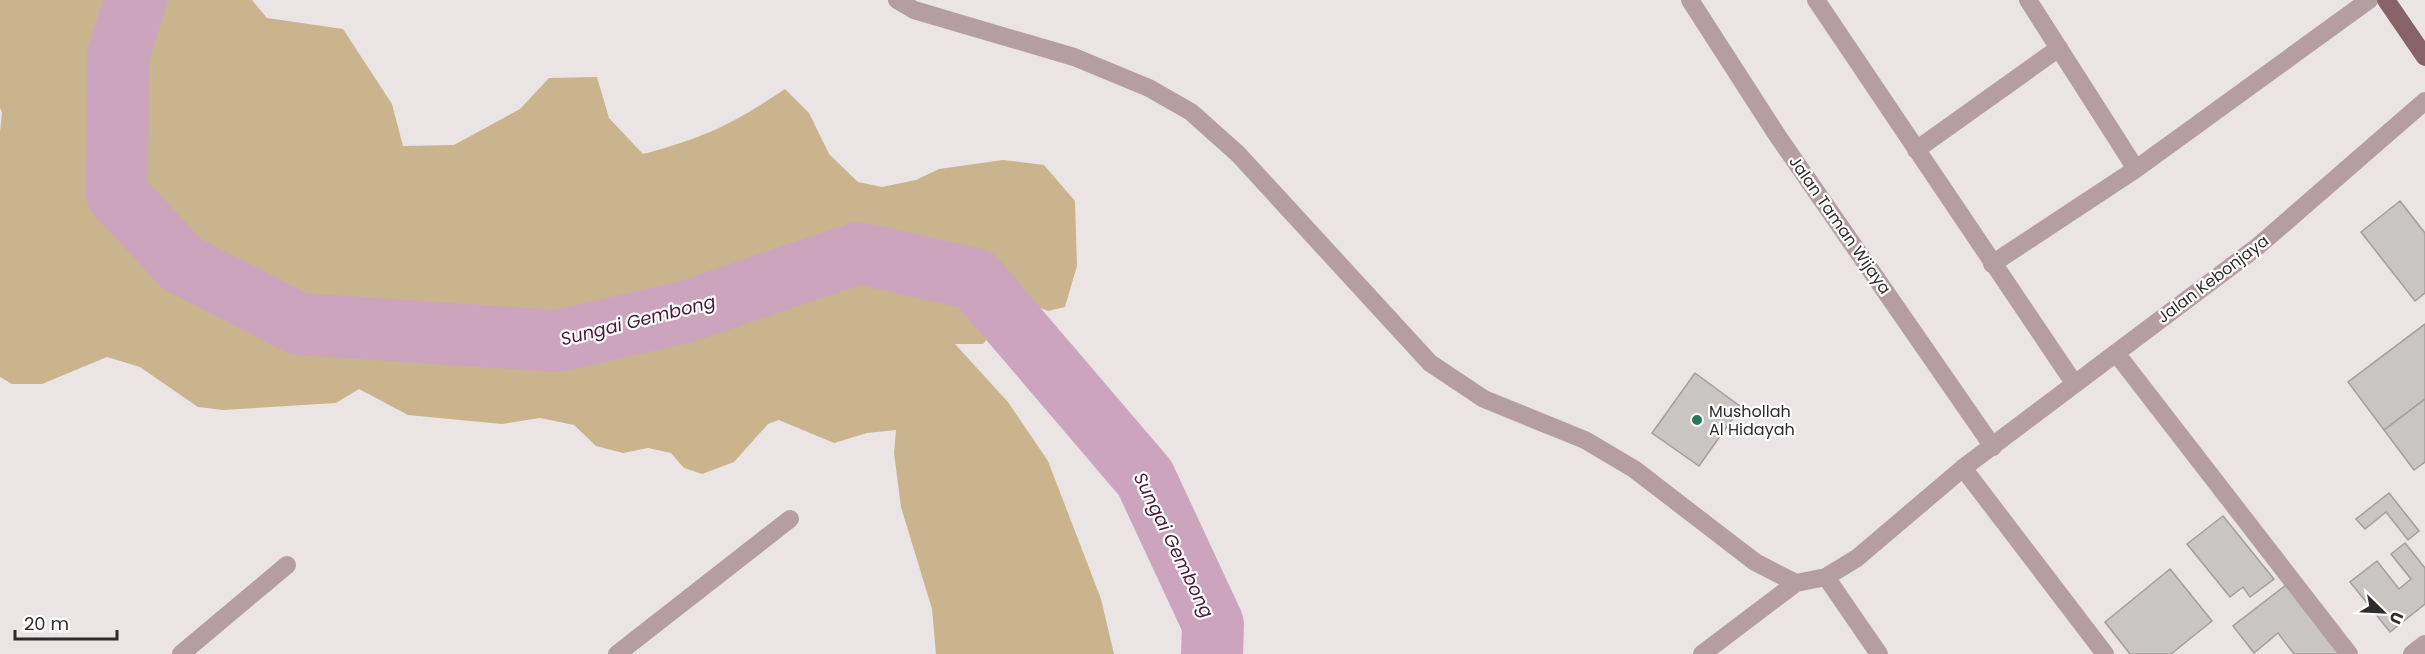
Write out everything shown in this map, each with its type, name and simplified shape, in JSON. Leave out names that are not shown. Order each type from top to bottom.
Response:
[{"type":"main road","points":[[2386,0],[2425,57]]},
{"type":"street","points":[[897,0],[914,10],[1074,57],[1149,88],[1191,112],[1238,154],[1430,363],[1484,399],[1585,440],[1634,469],[1755,562],[1796,583]]},
{"type":"street","name":"Jalan Taman Wijaya","points":[[1690,0],[1778,135],[1993,447]]},
{"type":"street","points":[[1816,0],[2074,383]]},
{"type":"street","points":[[2028,0],[2136,169]]},
{"type":"street","points":[[1992,264],[2136,169],[2369,0]]},
{"type":"street","points":[[1916,150],[2059,48]]},
{"type":"street","name":"Jalan Kebonjaya","points":[[1826,577],[1857,558],[1964,468],[2257,247],[2425,101]]},
{"type":"street","points":[[2116,353],[2349,654]]},
{"type":"street","points":[[1964,468],[2105,654]]},
{"type":"street","points":[[617,654],[790,519]]},
{"type":"street","points":[[181,654],[287,565]]},
{"type":"street","points":[[1702,654],[1796,583],[1826,577],[1880,654]]},
{"type":"street","points":[[2412,654],[2425,645]]},
{"type":"shaded area","points":[[0,0],[252,0],[267,18],[343,29],[392,104],[403,146],[454,145],[520,109],[549,78],[597,77],[609,118],[643,154],[717,129],[785,89],[809,113],[829,154],[858,182],[882,187],[916,180],[939,169],[1003,160],[1044,165],[1075,201],[1077,266],[1065,307],[1048,311],[1021,300],[983,344],[955,344],[1008,402],[1048,461],[1101,599],[1114,654],[936,654],[932,609],[901,507],[894,453],[896,430],[867,433],[834,443],[779,420],[768,424],[734,462],[702,474],[684,468],[671,453],[648,448],[623,453],[596,446],[574,425],[540,418],[502,424],[408,415],[359,389],[336,403],[223,410],[198,407],[140,367],[107,357],[42,384],[12,384],[0,377],[0,132],[2,113],[0,108]]},
{"type":"building","points":[[2400,201],[2425,233],[2425,293],[2415,301],[2361,232]]},
{"type":"building","points":[[2425,324],[2425,399],[2384,430],[2348,382]]},
{"type":"building","name":"Mushollah Al Hidayah","points":[[1695,373],[1741,407],[1699,466],[1652,433]]},
{"type":"building","points":[[2425,399],[2425,462],[2414,470],[2384,430]]},
{"type":"building","points":[[2389,493],[2419,531],[2408,540],[2386,512],[2365,529],[2356,519]]},
{"type":"building","points":[[2223,516],[2274,579],[2250,597],[2243,587],[2230,597],[2187,544]]},
{"type":"building","points":[[2405,543],[2425,568],[2425,604],[2390,632],[2350,582],[2377,561],[2399,589],[2411,579],[2391,554]]},
{"type":"building","points":[[2170,569],[2212,621],[2171,654],[2130,654],[2105,622]]},
{"type":"building","points":[[2286,585],[2340,654],[2294,654],[2278,633],[2254,653],[2233,626]]},
{"type":"waterway","name":"Sungai Gembong","points":[[136,0],[118,55],[117,194],[182,264],[299,324],[557,341],[685,312],[858,253],[975,279],[1145,478],[1213,624],[1212,654]]},
{"type":"place","name":"Mushollah Al Hidayah","points":[[1697,420]]}]
